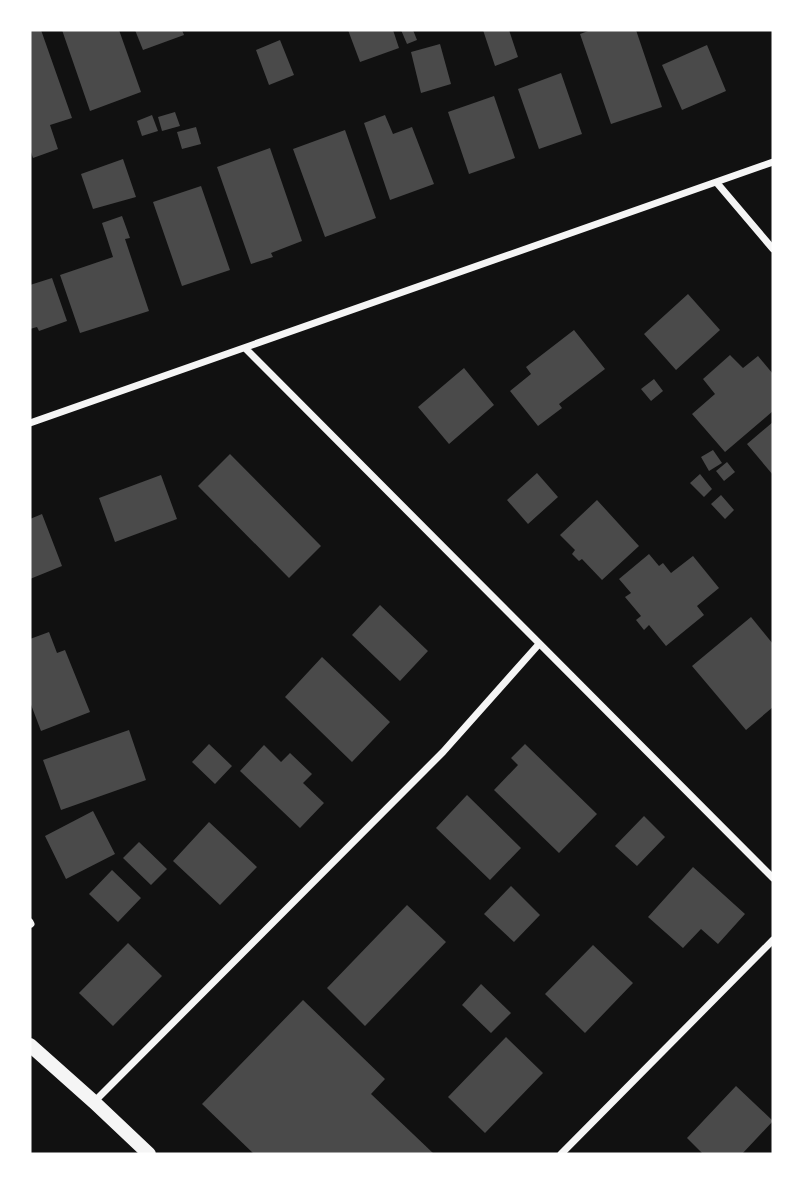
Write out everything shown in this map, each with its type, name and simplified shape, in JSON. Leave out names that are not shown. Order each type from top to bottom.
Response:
[{"type":"main road","points":[[30,1045],[149,1154]]},
{"type":"street","points":[[30,423],[773,162]]},
{"type":"street","points":[[717,183],[773,249]]},
{"type":"street","points":[[245,348],[773,878]]},
{"type":"street","points":[[94,1102],[443,752],[539,644]]},
{"type":"street","points":[[561,1154],[773,940]]},
{"type":"building","points":[[30,30],[41,30],[72,118],[50,125],[58,149],[33,158],[30,149]]},
{"type":"building","points":[[62,30],[119,30],[141,92],[90,111]]},
{"type":"building","points":[[135,30],[182,30],[184,35],[143,50]]},
{"type":"building","points":[[348,30],[393,30],[399,48],[360,62]]},
{"type":"building","points":[[401,30],[413,30],[417,40],[407,44]]},
{"type":"building","points":[[483,30],[509,30],[518,57],[495,66]]},
{"type":"building","points":[[591,30],[636,30],[662,107],[611,124],[580,34]]},
{"type":"building","points":[[280,40],[294,75],[269,85],[256,50]]},
{"type":"building","points":[[440,44],[451,84],[421,93],[411,52]]},
{"type":"building","points":[[707,45],[726,91],[682,110],[662,65]]},
{"type":"building","points":[[561,73],[582,134],[539,149],[518,89]]},
{"type":"building","points":[[494,96],[515,158],[469,174],[448,112]]},
{"type":"building","points":[[175,112],[180,126],[162,131],[158,117]]},
{"type":"building","points":[[152,115],[158,131],[142,136],[137,121]]},
{"type":"building","points":[[385,115],[393,134],[412,127],[434,184],[390,200],[364,123]]},
{"type":"building","points":[[196,127],[201,144],[182,149],[177,132]]},
{"type":"building","points":[[345,130],[376,218],[325,237],[293,149]]},
{"type":"building","points":[[270,148],[302,241],[271,253],[273,257],[251,264],[217,167]]},
{"type":"building","points":[[123,159],[136,197],[93,209],[81,174]]},
{"type":"building","points":[[201,186],[230,270],[182,286],[153,202]]},
{"type":"building","points":[[122,216],[130,238],[125,239],[149,311],[80,333],[60,275],[113,257],[102,223]]},
{"type":"building","points":[[52,278],[67,321],[39,331],[37,327],[30,329],[30,285]]},
{"type":"building","points":[[688,294],[720,330],[676,370],[644,334]]},
{"type":"building","points":[[574,330],[605,369],[559,404],[562,408],[538,426],[510,391],[531,374],[526,367]]},
{"type":"building","points":[[730,355],[743,368],[758,356],[773,374],[773,411],[725,452],[692,414],[715,394],[703,379]]},
{"type":"building","points":[[464,368],[494,405],[449,444],[418,407]]},
{"type":"building","points":[[654,379],[663,391],[651,401],[641,389]]},
{"type":"building","points":[[773,422],[773,475],[747,444]]},
{"type":"building","points":[[713,450],[722,463],[709,471],[701,457]]},
{"type":"building","points":[[230,454],[321,546],[289,578],[198,486]]},
{"type":"building","points":[[727,462],[735,472],[724,481],[716,471]]},
{"type":"building","points":[[537,473],[558,497],[528,524],[507,500]]},
{"type":"building","points":[[700,474],[712,489],[704,497],[690,483]]},
{"type":"building","points":[[161,475],[177,519],[115,542],[99,498]]},
{"type":"building","points":[[721,495],[734,510],[725,519],[711,504]]},
{"type":"building","points":[[597,500],[639,546],[602,580],[582,559],[579,561],[572,554],[575,550],[560,535]]},
{"type":"building","points":[[42,514],[62,566],[30,579],[30,519]]},
{"type":"building","points":[[649,554],[659,566],[663,563],[671,573],[693,556],[719,588],[697,606],[704,615],[666,646],[649,625],[644,630],[636,620],[641,616],[625,597],[631,593],[619,579]]},
{"type":"building","points":[[380,605],[428,651],[400,681],[352,635]]},
{"type":"building","points":[[751,617],[773,644],[773,707],[746,730],[692,666]]},
{"type":"building","points":[[49,632],[57,653],[65,650],[90,712],[41,731],[30,702],[30,639]]},
{"type":"building","points":[[322,657],[390,722],[352,762],[285,697]]},
{"type":"building","points":[[129,730],[146,780],[61,810],[43,760]]},
{"type":"building","points":[[209,744],[232,766],[215,784],[192,762]]},
{"type":"building","points":[[525,744],[597,814],[559,853],[494,790],[518,765],[511,758]]},
{"type":"building","points":[[264,745],[281,762],[290,753],[312,774],[303,783],[324,803],[300,828],[240,771]]},
{"type":"building","points":[[467,795],[521,848],[490,880],[436,828]]},
{"type":"building","points":[[93,811],[115,854],[66,879],[45,836]]},
{"type":"building","points":[[644,816],[665,837],[637,866],[615,846]]},
{"type":"building","points":[[209,822],[257,867],[220,905],[173,861]]},
{"type":"building","points":[[139,842],[167,869],[151,885],[123,858]]},
{"type":"building","points":[[693,867],[745,914],[718,944],[701,929],[683,948],[648,917]]},
{"type":"building","points":[[112,870],[141,898],[118,922],[89,894]]},
{"type":"building","points":[[511,886],[540,915],[514,942],[484,914]]},
{"type":"building","points":[[407,905],[446,942],[365,1026],[327,988]]},
{"type":"building","points":[[128,943],[162,976],[113,1026],[79,993]]},
{"type":"building","points":[[593,945],[633,983],[585,1033],[545,994]]},
{"type":"building","points":[[481,984],[511,1013],[491,1033],[462,1005]]},
{"type":"building","points":[[303,1000],[385,1079],[371,1094],[434,1154],[254,1154],[202,1104]]},
{"type":"building","points":[[506,1037],[543,1073],[485,1133],[448,1097]]},
{"type":"building","points":[[736,1086],[773,1121],[742,1154],[703,1154],[687,1138]]}]
